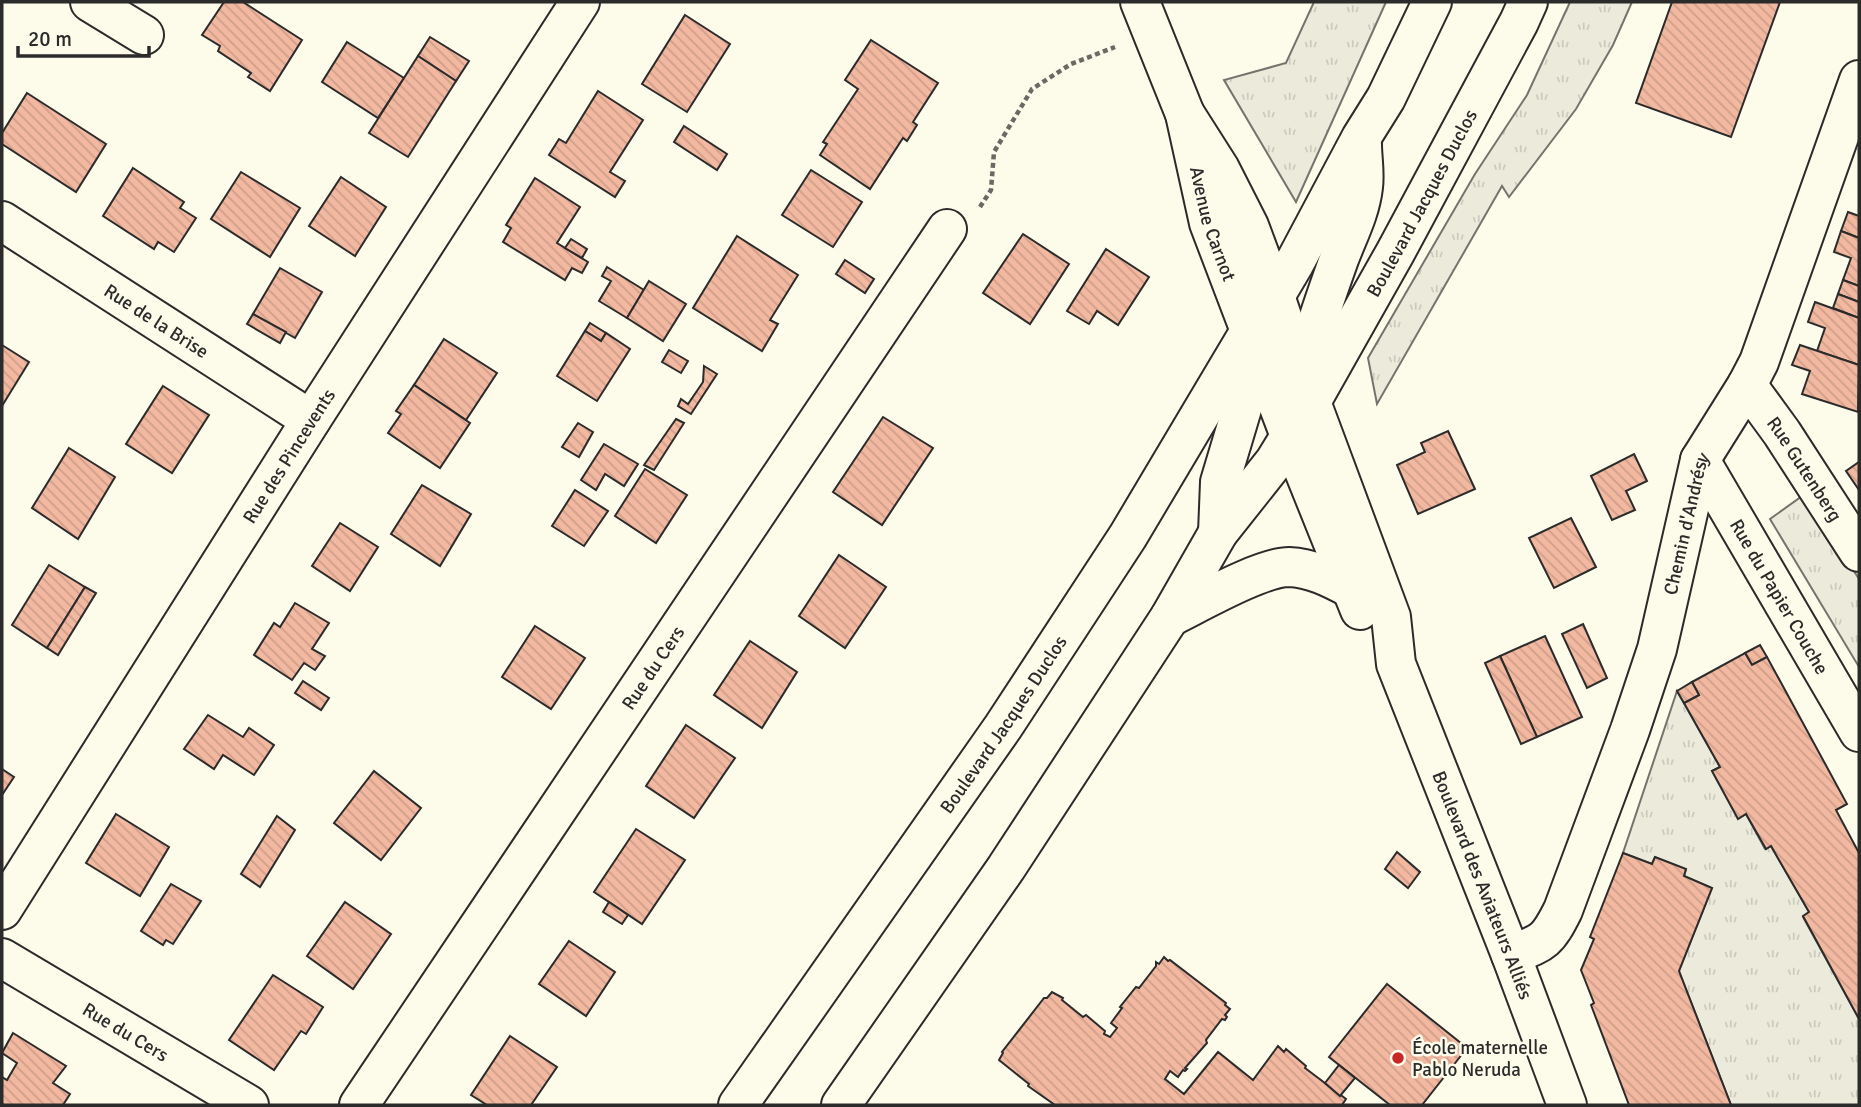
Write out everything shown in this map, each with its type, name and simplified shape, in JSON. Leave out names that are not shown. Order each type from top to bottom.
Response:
[{"type":"main road","points":[[90,2],[144,35]]},
{"type":"main road","name":"Rue des Pincevents","points":[[2,911],[311,420],[580,2]]},
{"type":"main road","points":[[1218,533],[1220,482],[1254,342],[1275,296],[1361,138],[1386,98],[1432,2]]},
{"type":"main road","name":"Boulevard Jacques Duclos","points":[[1306,388],[1395,253],[1528,2]]},
{"type":"main road","name":"Avenue Carnot","points":[[1146,18],[1185,114],[1209,223],[1254,342]]},
{"type":"main road","name":"Chemin d'Andrésy","points":[[1511,955],[1541,943],[1552,932],[1576,878],[1657,649],[1700,460],[1759,362],[1859,80]]},
{"type":"main road","name":"Avenue Carnot","points":[[1185,114],[1220,169],[1249,226],[1275,296]]},
{"type":"main road","points":[[841,1105],[1006,868],[1170,617],[1218,533],[1275,461],[1290,436],[1306,388],[1340,255],[1358,215],[1363,186],[1361,138]]},
{"type":"main road","name":"Rue de la Brise","points":[[2,221],[311,420]]},
{"type":"main road","name":"Rue du Cers","points":[[359,1105],[947,229]]},
{"type":"main road","name":"Boulevard des Aviateurs Alliés","points":[[1275,296],[1306,388],[1391,617],[1396,664],[1567,1105]]},
{"type":"main road","name":"Boulevard Jacques Duclos","points":[[738,1105],[1003,727],[1254,342]]},
{"type":"main road","name":"Boulevard des Aviateurs Alliés","points":[[1254,342],[1350,588],[1368,627],[1396,664]]},
{"type":"main road","name":"Rue Gutenberg","points":[[1747,385],[1782,433],[1859,552]]},
{"type":"main road","name":"Rue du Papier Couche","points":[[1700,460],[1859,732]]},
{"type":"main road","points":[[1170,617],[1261,573],[1288,567],[1317,572],[1350,588]]},
{"type":"main road","name":"Rue du Cers","points":[[2,958],[249,1105]]},
{"type":"path","points":[[947,229],[968,224],[991,190],[994,152],[1032,89],[1146,18]]},
{"type":"green space","points":[[1314,2],[1386,2],[1296,202],[1224,80],[1286,63]]},
{"type":"green space","points":[[1570,2],[1632,2],[1613,45],[1576,109],[1509,197],[1502,186],[1377,404],[1368,358],[1475,174],[1527,95]]},
{"type":"green space","points":[[1805,494],[1859,579],[1859,667],[1770,519]]},
{"type":"green space","points":[[1677,691],[1720,767],[1712,771],[1738,818],[1746,814],[1765,849],[1771,846],[1809,912],[1803,917],[1859,1019],[1859,1105],[1731,1105],[1679,971],[1712,888],[1684,876],[1686,869],[1655,857],[1652,864],[1623,853]]},
{"type":"building","points":[[224,2],[243,2],[302,40],[270,91],[248,77],[251,73],[218,51],[220,46],[202,35]]},
{"type":"building","points":[[1672,2],[1780,2],[1731,137],[1636,103]]},
{"type":"building","points":[[685,15],[730,44],[687,112],[642,84]]},
{"type":"building","points":[[430,37],[469,61],[456,81],[418,56]]},
{"type":"building","points":[[871,40],[938,83],[913,122],[917,125],[907,141],[903,138],[870,189],[820,155],[827,144],[823,142],[858,89],[845,80]]},
{"type":"building","points":[[347,42],[404,78],[378,118],[322,82]]},
{"type":"building","points":[[418,56],[456,81],[408,157],[369,133]]},
{"type":"building","points":[[598,91],[643,120],[610,172],[625,181],[615,197],[549,155],[559,139],[566,143]]},
{"type":"building","points":[[27,93],[106,144],[76,192],[2,144],[2,133]]},
{"type":"building","points":[[684,126],[727,154],[717,170],[674,142]]},
{"type":"building","points":[[133,168],[184,202],[180,208],[196,218],[174,252],[158,242],[154,249],[103,216]]},
{"type":"building","points":[[811,170],[862,202],[833,247],[782,215]]},
{"type":"building","points":[[241,172],[300,208],[270,257],[211,219]]},
{"type":"building","points":[[341,177],[386,207],[355,256],[309,226]]},
{"type":"building","points":[[535,178],[580,207],[557,243],[588,262],[582,273],[572,268],[565,280],[503,242],[511,228],[506,225]]},
{"type":"building","points":[[1848,212],[1859,216],[1859,238],[1841,231]]},
{"type":"building","points":[[1841,231],[1859,238],[1859,286],[1843,280],[1851,258],[1834,252]]},
{"type":"building","points":[[1023,234],[1069,264],[1030,324],[983,293]]},
{"type":"building","points":[[737,236],[798,275],[770,320],[778,324],[762,351],[693,308]]},
{"type":"building","points":[[571,239],[587,249],[582,258],[565,248]]},
{"type":"building","points":[[1106,249],[1149,277],[1118,325],[1097,311],[1089,324],[1067,311]]},
{"type":"building","points":[[845,260],[874,279],[865,293],[836,274]]},
{"type":"building","points":[[607,267],[644,290],[627,318],[599,301],[611,281],[602,276]]},
{"type":"building","points":[[280,268],[322,292],[295,338],[253,314]]},
{"type":"building","points":[[1843,280],[1859,286],[1859,302],[1838,294]]},
{"type":"building","points":[[649,281],[686,304],[663,341],[627,318]]},
{"type":"building","points":[[1838,294],[1859,302],[1859,318],[1833,308]]},
{"type":"building","points":[[1815,302],[1859,318],[1859,365],[1817,351],[1825,328],[1808,322]]},
{"type":"building","points":[[253,314],[286,332],[280,343],[247,324]]},
{"type":"building","points":[[590,323],[606,333],[601,341],[585,331]]},
{"type":"building","points":[[585,331],[601,341],[606,333],[630,349],[597,401],[557,376]]},
{"type":"building","points":[[444,339],[497,373],[466,420],[414,385]]},
{"type":"building","points":[[2,345],[29,362],[2,406]]},
{"type":"building","points":[[1800,345],[1859,365],[1858,412],[1802,394],[1810,371],[1792,365]]},
{"type":"building","points":[[669,350],[688,361],[681,373],[662,362]]},
{"type":"building","points":[[704,366],[717,374],[691,414],[678,406],[681,399],[688,404],[703,382]]},
{"type":"building","points":[[414,385],[470,423],[440,468],[388,433],[401,414],[396,411]]},
{"type":"building","points":[[163,386],[209,415],[172,473],[126,444]]},
{"type":"building","points":[[883,417],[933,448],[882,525],[833,492]]},
{"type":"building","points":[[676,419],[684,423],[654,470],[644,465]]},
{"type":"building","points":[[578,423],[593,432],[579,457],[562,447]]},
{"type":"building","points":[[1448,431],[1475,489],[1418,514],[1397,465],[1425,452],[1421,443]]},
{"type":"building","points":[[604,444],[638,464],[624,486],[605,474],[596,490],[581,480]]},
{"type":"building","points":[[69,448],[115,477],[78,539],[32,508]]},
{"type":"building","points":[[1634,454],[1647,481],[1626,491],[1635,510],[1612,520],[1591,476]]},
{"type":"building","points":[[1859,462],[1859,490],[1846,471]]},
{"type":"building","points":[[645,469],[687,495],[656,543],[615,516]]},
{"type":"building","points":[[422,485],[471,514],[440,566],[391,534]]},
{"type":"building","points":[[575,490],[608,511],[584,546],[552,526]]},
{"type":"building","points":[[1571,518],[1596,567],[1554,588],[1529,538]]},
{"type":"building","points":[[340,523],[378,547],[350,591],[312,566]]},
{"type":"building","points":[[839,555],[886,587],[845,648],[799,616]]},
{"type":"building","points":[[49,565],[85,587],[47,648],[12,625]]},
{"type":"building","points":[[85,587],[96,593],[58,655],[47,648]]},
{"type":"building","points":[[295,603],[329,623],[312,649],[325,656],[315,670],[304,663],[292,680],[254,655],[274,623],[280,627]]},
{"type":"building","points":[[1583,624],[1607,678],[1587,688],[1562,634]]},
{"type":"building","points":[[535,626],[585,658],[551,709],[502,677]]},
{"type":"building","points":[[1545,636],[1582,717],[1537,737],[1500,656]]},
{"type":"building","points":[[750,641],[797,672],[762,728],[714,695]]},
{"type":"building","points":[[1760,645],[1767,657],[1752,665],[1745,653]]},
{"type":"building","points":[[1745,653],[1752,665],[1767,657],[1847,804],[1836,810],[1859,853],[1859,1019],[1803,916],[1809,912],[1771,846],[1766,849],[1746,814],[1738,819],[1712,771],[1720,767],[1684,703],[1699,695],[1692,682]]},
{"type":"building","points":[[1500,656],[1537,737],[1521,744],[1485,663]]},
{"type":"building","points":[[303,681],[329,698],[321,710],[295,693]]},
{"type":"building","points":[[1692,682],[1699,695],[1684,703],[1677,691]]},
{"type":"building","points":[[208,715],[243,737],[249,728],[274,745],[254,775],[223,755],[214,769],[184,749]]},
{"type":"building","points":[[686,725],[735,758],[694,818],[646,786]]},
{"type":"building","points":[[2,769],[14,777],[2,795]]},
{"type":"building","points":[[374,771],[421,808],[381,860],[334,823]]},
{"type":"building","points":[[116,814],[169,847],[140,896],[86,863]]},
{"type":"building","points":[[277,816],[295,830],[260,887],[241,874]]},
{"type":"building","points":[[636,829],[685,860],[642,924],[594,892]]},
{"type":"building","points":[[1397,852],[1420,872],[1408,888],[1385,869]]},
{"type":"building","points":[[1623,853],[1652,864],[1655,857],[1686,869],[1684,876],[1712,888],[1679,971],[1731,1105],[1629,1105],[1591,1005],[1594,1003],[1581,970],[1594,939],[1590,937]]},
{"type":"building","points":[[171,884],[201,901],[173,944],[166,940],[163,945],[141,931]]},
{"type":"building","points":[[345,902],[391,934],[353,989],[307,956]]},
{"type":"building","points":[[609,902],[628,915],[622,924],[603,912]]},
{"type":"building","points":[[569,941],[615,972],[586,1016],[539,984]]},
{"type":"building","points":[[1164,957],[1226,1003],[1230,1009],[1225,1020],[1222,1019],[1206,1040],[1207,1043],[1185,1068],[1187,1069],[1178,1077],[1170,1071],[1165,1079],[1184,1094],[1218,1052],[1253,1080],[1278,1046],[1284,1052],[1286,1049],[1306,1066],[1305,1068],[1346,1099],[1342,1105],[1055,1105],[1028,1086],[1029,1084],[999,1060],[1002,1052],[1044,998],[1052,992],[1063,998],[1062,1000],[1083,1017],[1086,1015],[1110,1037],[1117,1028],[1111,1023],[1122,1008],[1120,1007],[1136,987],[1139,988],[1156,966],[1156,962],[1159,964]]},
{"type":"building","points":[[273,975],[323,1007],[306,1034],[301,1031],[274,1070],[229,1040]]},
{"type":"building","points":[[1387,984],[1467,1048],[1422,1105],[1390,1105],[1329,1057]]},
{"type":"building","points":[[13,1033],[66,1066],[53,1083],[70,1094],[63,1105],[2,1104],[2,1077],[7,1080],[17,1063],[2,1053]]},
{"type":"building","points":[[510,1036],[557,1067],[531,1105],[487,1105],[471,1095]]},
{"type":"building","points":[[1339,1065],[1355,1078],[1340,1096],[1325,1083]]},
{"type":"place","name":"École maternelle Pablo Neruda","points":[[1398,1058]]}]
